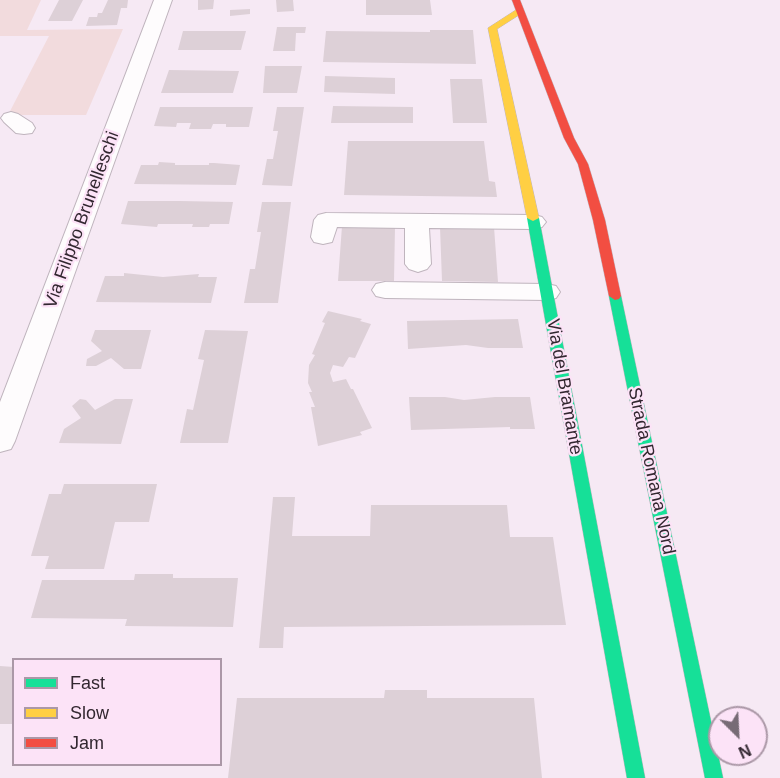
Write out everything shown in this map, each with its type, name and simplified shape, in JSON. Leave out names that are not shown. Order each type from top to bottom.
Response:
[{"type":"main road","points":[[499,0],[517,6]]},
{"type":"main road","name":"Strada Romana Nord","points":[[517,6],[569,138],[583,164],[599,220],[714,778]]},
{"type":"main road","name":"Via del Bramante","points":[[517,6],[492,28],[534,222],[636,778]]},
{"type":"main road","name":"Strada Romana Nord","points":[[576,117],[582,137],[583,164]]},
{"type":"street","name":"Via Filippo Brunelleschi","points":[[0,441],[163,0]]},
{"type":"street","points":[[323,237],[327,220],[534,222]]},
{"type":"street","points":[[417,221],[418,264]]},
{"type":"street","points":[[385,290],[547,292]]},
{"type":"shaded area","points":[[0,0],[41,0],[27,30],[123,29],[86,115],[8,115],[49,36],[0,36]]},
{"type":"building","points":[[59,0],[83,0],[72,21],[48,21]]},
{"type":"building","points":[[108,0],[128,0],[127,8],[121,8],[117,25],[86,26],[89,17],[97,17],[98,13],[102,13]]},
{"type":"building","points":[[198,0],[214,0],[213,9],[198,10]]},
{"type":"building","points":[[276,0],[293,0],[294,11],[277,12]]},
{"type":"building","points":[[366,0],[430,0],[432,15],[366,15]]},
{"type":"building","points":[[250,9],[250,14],[230,16],[230,10]]},
{"type":"building","points":[[277,27],[306,27],[305,33],[296,33],[295,51],[273,51]]},
{"type":"building","points":[[430,30],[473,30],[476,64],[323,62],[326,31],[430,32]]},
{"type":"building","points":[[183,31],[246,31],[241,50],[178,50]]},
{"type":"building","points":[[265,66],[302,66],[297,93],[263,93]]},
{"type":"building","points":[[169,70],[239,71],[233,93],[161,93]]},
{"type":"building","points":[[325,76],[395,78],[395,94],[324,92]]},
{"type":"building","points":[[450,79],[482,79],[487,123],[453,123]]},
{"type":"building","points":[[333,106],[413,107],[413,123],[331,123]]},
{"type":"building","points":[[160,107],[253,107],[249,127],[226,127],[226,124],[213,124],[211,129],[189,129],[191,123],[177,123],[176,127],[154,126]]},
{"type":"building","points":[[277,107],[304,107],[292,186],[262,185],[267,159],[273,159],[278,131],[273,131]]},
{"type":"building","points":[[348,141],[484,141],[489,181],[495,182],[497,197],[344,195]]},
{"type":"building","points":[[159,162],[175,163],[175,165],[214,163],[240,165],[236,185],[134,184],[141,165],[158,165]]},
{"type":"building","points":[[128,201],[233,202],[229,224],[192,227],[193,224],[158,224],[157,227],[121,224]]},
{"type":"building","points":[[262,202],[291,202],[278,303],[244,303],[250,269],[255,269],[261,232],[257,232]]},
{"type":"building","points":[[342,226],[395,227],[394,281],[338,281]]},
{"type":"building","points":[[440,227],[494,227],[498,282],[442,281]]},
{"type":"building","points":[[124,273],[163,277],[199,274],[198,277],[217,277],[211,303],[96,302],[105,276],[124,276]]},
{"type":"building","points":[[328,311],[362,319],[360,321],[371,324],[355,358],[349,357],[343,367],[333,365],[330,373],[333,382],[346,379],[372,428],[360,432],[362,435],[318,446],[311,407],[315,407],[308,383],[309,365],[315,355],[312,354]]},
{"type":"building","points":[[518,319],[523,348],[488,348],[466,345],[408,349],[407,321]]},
{"type":"building","points":[[95,330],[151,330],[141,369],[124,369],[111,358],[96,366],[86,366],[87,359],[102,351],[91,341]]},
{"type":"building","points":[[205,330],[248,331],[228,443],[180,443],[187,409],[193,410],[204,360],[198,359]]},
{"type":"building","points":[[409,397],[445,397],[464,400],[530,397],[535,429],[510,429],[510,427],[411,430]]},
{"type":"building","points":[[80,399],[86,400],[95,410],[115,399],[133,399],[121,444],[59,443],[64,429],[81,418],[72,406]]},
{"type":"building","points":[[64,484],[157,484],[149,522],[115,522],[104,569],[45,569],[49,556],[31,556],[49,494],[61,494]]},
{"type":"building","points":[[273,497],[295,497],[292,536],[370,536],[371,505],[507,505],[510,537],[553,537],[566,625],[284,627],[283,648],[259,648]]},
{"type":"building","points":[[135,574],[173,574],[173,578],[238,578],[233,627],[125,626],[127,619],[31,618],[42,580],[134,580]]},
{"type":"building","points":[[0,666],[12,667],[12,724],[0,724]]},
{"type":"building","points":[[385,690],[427,690],[427,698],[534,698],[542,778],[228,778],[237,698],[384,698]]},
{"type":"traffic: fast","points":[[533,218],[636,778]]},
{"type":"traffic: fast","points":[[615,296],[714,778]]},
{"type":"traffic: slow","points":[[519,11],[492,28],[533,218]]},
{"type":"traffic: jam","points":[[516,0],[569,138],[583,164],[599,220],[615,296]]}]
